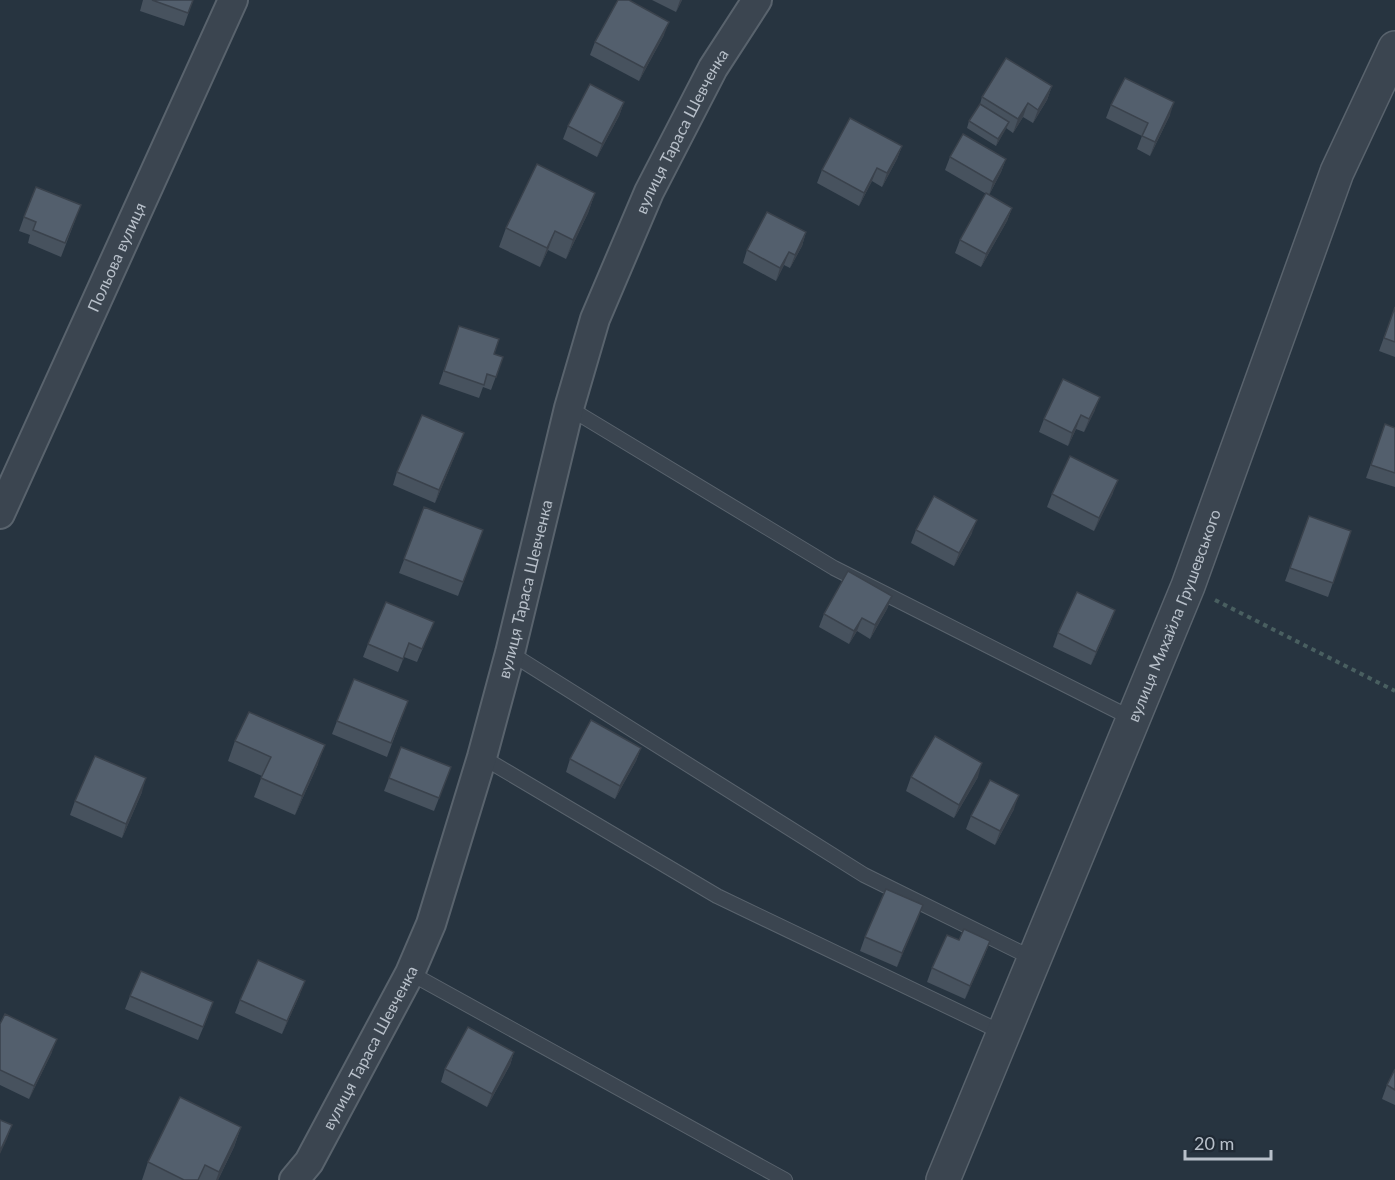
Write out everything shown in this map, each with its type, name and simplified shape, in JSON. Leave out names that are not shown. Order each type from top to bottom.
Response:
[{"type":"street","name":"Польова вулиця","points":[[0,514],[233,0]]},
{"type":"street","name":"вулиця Тараса Шевченка","points":[[294,1180],[309,1162],[410,973],[431,924],[482,757],[510,653],[569,408],[595,320],[649,192],[712,68],[757,0]]},
{"type":"street","name":"вулиця Михайла Грушевського","points":[[943,1180],[1188,586],[1337,172],[1395,48]]},
{"type":"lane","points":[[569,408],[834,568],[1133,719]]},
{"type":"lane","points":[[510,653],[864,875],[1034,959]]},
{"type":"lane","points":[[482,757],[717,896],[1003,1033]]},
{"type":"lane","points":[[410,973],[785,1180]]},
{"type":"path","points":[[1188,586],[1395,691]]},
{"type":"building","points":[[152,0],[193,0],[188,13]]},
{"type":"building","points":[[618,0],[629,0],[669,22],[644,68],[595,42]]},
{"type":"building","points":[[1006,58],[1052,86],[1038,110],[1028,103],[1018,119],[982,97]]},
{"type":"building","points":[[1125,78],[1174,102],[1155,142],[1142,136],[1148,123],[1111,105]]},
{"type":"building","points":[[590,84],[624,102],[602,144],[568,126]]},
{"type":"building","points":[[980,104],[1009,122],[998,139],[969,121]]},
{"type":"building","points":[[850,118],[902,146],[887,173],[877,168],[864,193],[822,170]]},
{"type":"building","points":[[963,134],[1006,159],[993,182],[950,157]]},
{"type":"building","points":[[537,164],[595,193],[573,240],[555,231],[547,248],[506,228]]},
{"type":"building","points":[[36,187],[81,205],[65,243],[33,230],[36,222],[24,217]]},
{"type":"building","points":[[986,193],[1012,208],[986,254],[960,240]]},
{"type":"building","points":[[767,212],[806,232],[795,255],[789,252],[780,268],[747,250]]},
{"type":"building","points":[[1395,307],[1395,342],[1384,338]]},
{"type":"building","points":[[459,326],[499,339],[494,354],[503,357],[496,377],[487,374],[484,385],[444,371]]},
{"type":"building","points":[[1063,379],[1100,397],[1089,419],[1081,415],[1072,433],[1044,419]]},
{"type":"building","points":[[422,415],[464,433],[439,490],[397,472]]},
{"type":"building","points":[[1385,424],[1395,428],[1395,473],[1371,465]]},
{"type":"building","points":[[1070,456],[1118,480],[1099,518],[1052,494]]},
{"type":"building","points":[[934,496],[977,520],[959,553],[916,530]]},
{"type":"building","points":[[424,507],[483,530],[463,582],[404,559]]},
{"type":"building","points":[[1309,516],[1351,531],[1333,583],[1290,568]]},
{"type":"building","points":[[848,571],[892,596],[875,625],[862,618],[854,631],[824,614]]},
{"type":"building","points":[[1077,592],[1115,610],[1096,652],[1058,633]]},
{"type":"building","points":[[386,602],[434,622],[422,649],[409,643],[403,659],[368,644]]},
{"type":"building","points":[[354,679],[408,701],[391,743],[337,721]]},
{"type":"building","points":[[249,712],[325,745],[302,796],[261,778],[271,757],[235,741]]},
{"type":"building","points":[[591,720],[641,748],[620,786],[570,759]]},
{"type":"building","points":[[935,736],[982,763],[959,805],[911,777]]},
{"type":"building","points":[[401,747],[451,767],[439,798],[389,778]]},
{"type":"building","points":[[95,756],[146,778],[126,824],[75,801]]},
{"type":"building","points":[[990,780],[1019,795],[1000,831],[971,816]]},
{"type":"building","points":[[886,889],[923,905],[902,953],[865,937]]},
{"type":"building","points":[[964,929],[990,941],[970,986],[932,968],[947,935],[959,940]]},
{"type":"building","points":[[258,960],[305,981],[287,1021],[240,1000]]},
{"type":"building","points":[[141,971],[213,1002],[203,1027],[130,996]]},
{"type":"building","points":[[5,1014],[57,1039],[34,1086],[0,1070],[0,1024]]},
{"type":"building","points":[[468,1027],[514,1052],[492,1094],[445,1069]]},
{"type":"building","points":[[1395,1069],[1395,1090],[1387,1085]]},
{"type":"building","points":[[180,1097],[241,1127],[219,1172],[205,1165],[198,1180],[184,1180],[148,1162]]},
{"type":"building","points":[[0,1120],[12,1125],[0,1151]]}]
